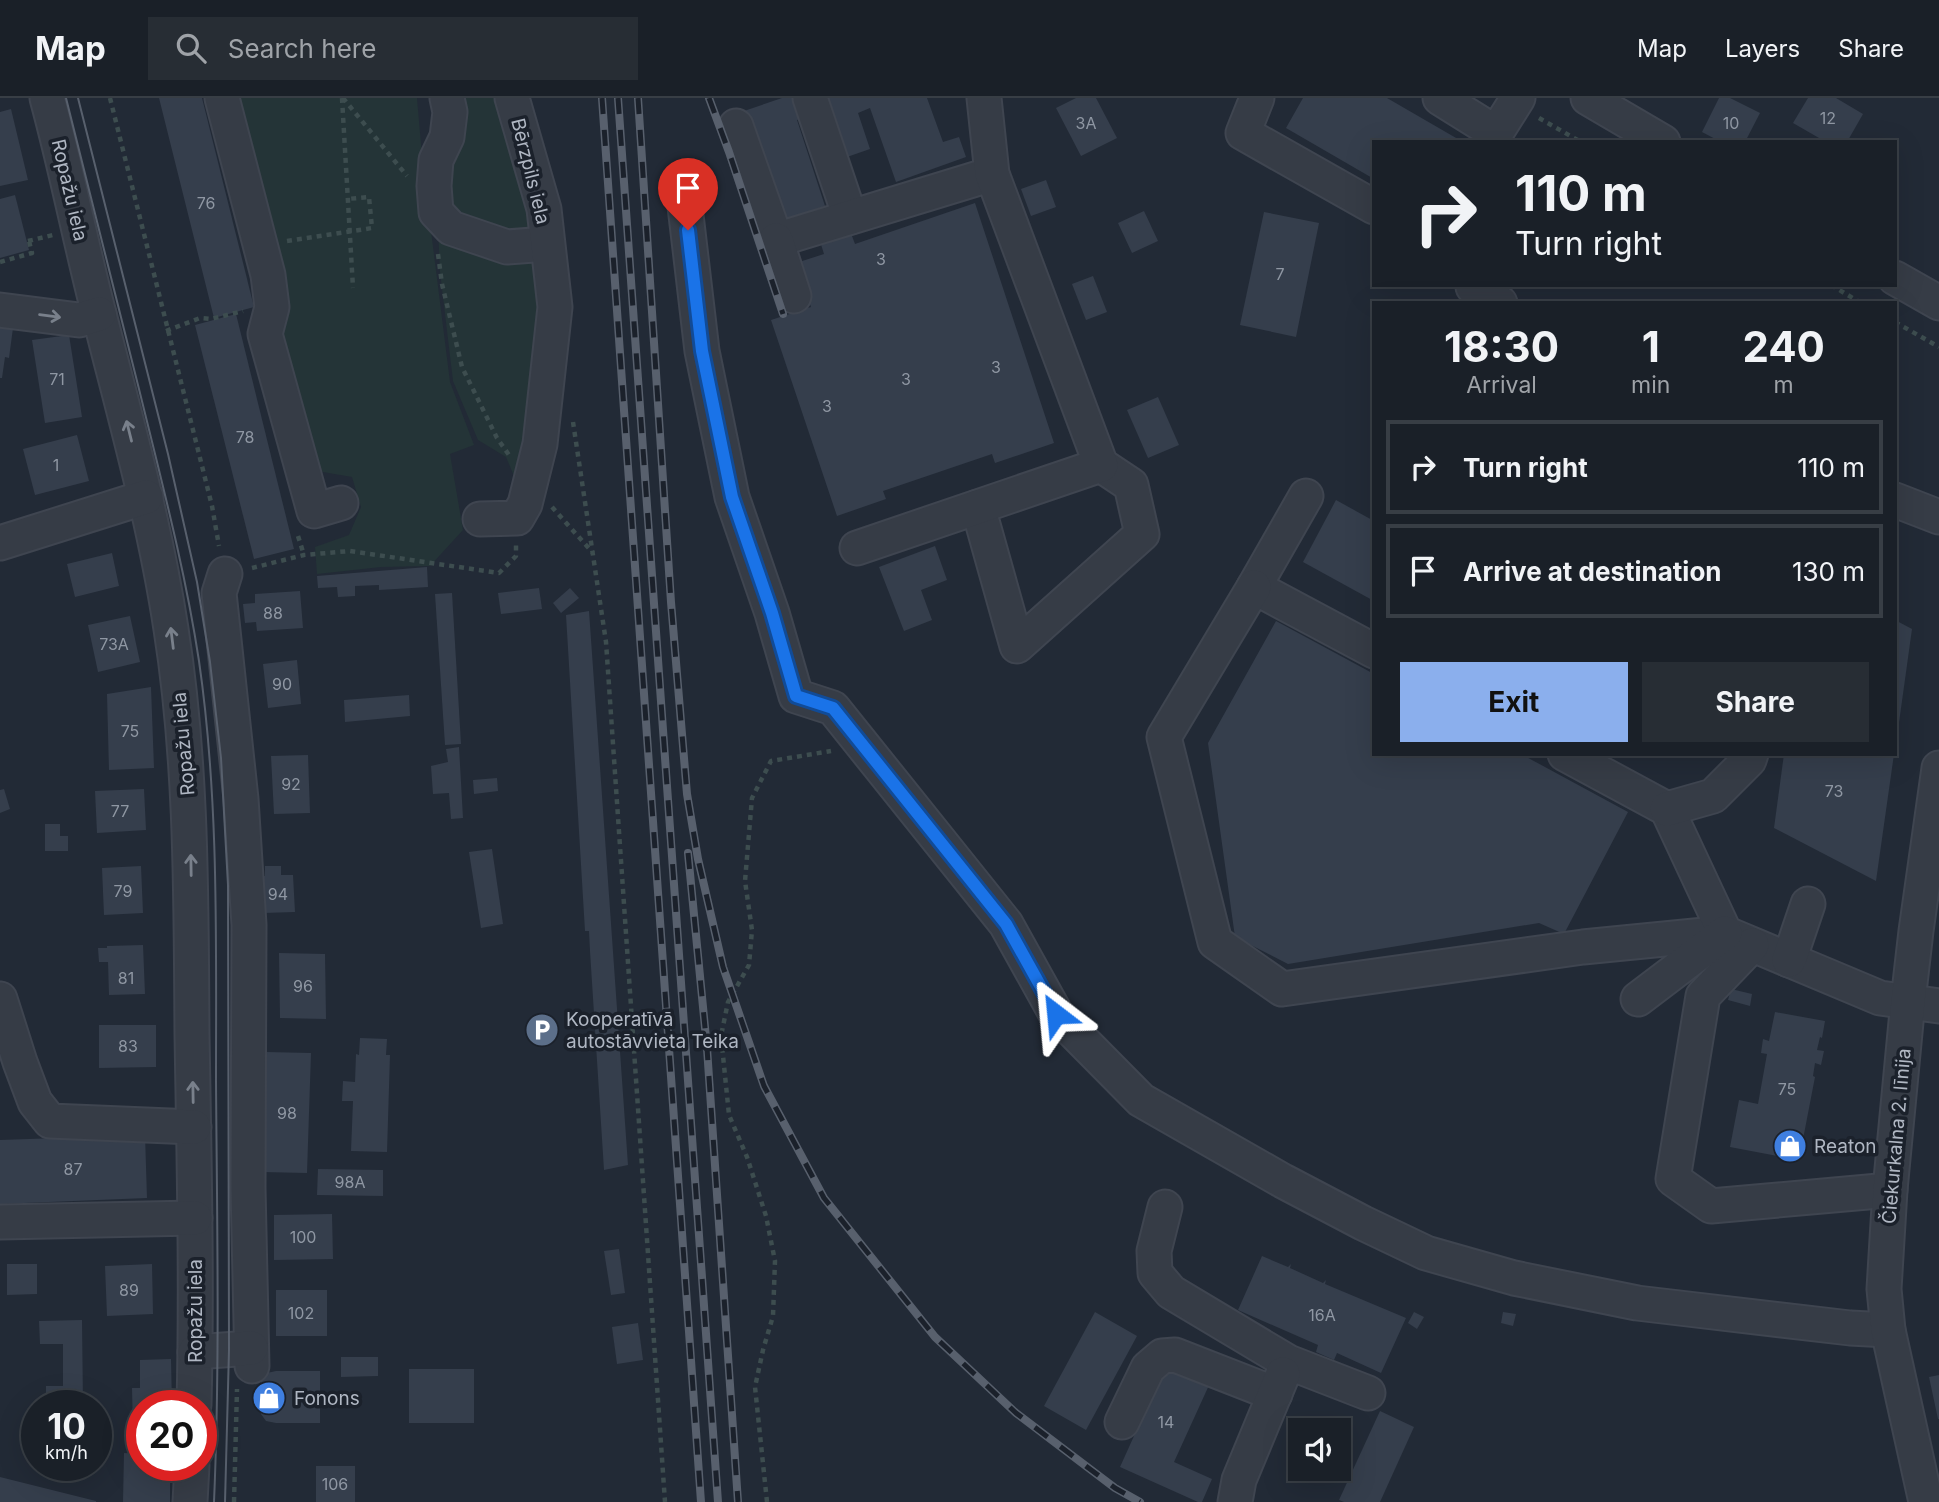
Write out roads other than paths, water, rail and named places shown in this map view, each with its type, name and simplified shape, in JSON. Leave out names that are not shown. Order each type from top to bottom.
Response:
[{"type":"street","name":"Ropažu iela","points":[[47,98],[146,497],[171,629],[186,757],[190,826],[194,1127],[194,1390]]},
{"type":"street","points":[[222,98],[268,275],[272,307],[265,334],[314,511],[341,503]]},
{"type":"street","points":[[447,98],[450,112],[447,137],[436,160],[436,212],[451,228],[506,247],[547,244]]},
{"type":"street","name":"Bērzpils iela","points":[[480,519],[517,518],[525,504],[540,444],[555,307],[544,209],[512,98]]},
{"type":"street","points":[[810,98],[850,217]]},
{"type":"street","points":[[978,507],[1017,646],[1142,534],[1131,485],[1101,465],[992,174],[984,98]]},
{"type":"street","points":[[1257,98],[1243,133],[1372,206]]},
{"type":"street","points":[[1440,98],[1496,137],[1516,101]]},
{"type":"street","points":[[1588,98],[1660,140]]},
{"type":"street","points":[[736,126],[794,296]]},
{"type":"street","points":[[776,240],[992,174]]},
{"type":"street","points":[[682,181],[702,351],[732,497],[772,613],[796,696],[833,708],[1006,924],[1056,1014],[1141,1100],[1294,1187],[1426,1253],[1514,1278],[1637,1303],[1888,1330]]},
{"type":"street","points":[[1897,279],[1939,303]]},
{"type":"street","points":[[0,310],[79,320],[99,314]]},
{"type":"street","points":[[858,548],[1101,465]]},
{"type":"street","points":[[1306,496],[1164,737],[1215,942],[1282,989],[1583,947],[1739,939],[1880,998],[1924,1003]]},
{"type":"street","points":[[0,543],[146,497]]},
{"type":"street","points":[[1897,501],[1939,517]]},
{"type":"street","points":[[195,1352],[247,1354],[249,925],[242,821],[219,593],[225,575]]},
{"type":"street","points":[[1254,587],[1372,650]]},
{"type":"street","points":[[1569,756],[1667,809],[1739,939]]},
{"type":"street","points":[[1667,809],[1713,796],[1750,756]]},
{"type":"street","name":"Čiekurkalna 2. līnija","points":[[1926,1502],[1888,1330],[1884,1289],[1890,1190],[1924,1003],[1916,930],[1939,768]]},
{"type":"street","points":[[190,826],[242,821]]},
{"type":"street","points":[[1789,960],[1808,904]]},
{"type":"street","points":[[1639,999],[1739,939]]},
{"type":"street","points":[[1739,939],[1703,996],[1673,1179],[1711,1206],[1890,1190]]},
{"type":"street","points":[[0,999],[10,1065],[50,1121],[194,1127]]},
{"type":"street","points":[[0,1222],[195,1204],[248,1188]]},
{"type":"street","points":[[1165,1207],[1154,1251],[1155,1273],[1171,1292],[1288,1362],[1368,1394]]},
{"type":"street","points":[[1122,1422],[1147,1367],[1161,1356],[1175,1355],[1275,1394]]},
{"type":"street","points":[[1235,1502],[1239,1480],[1288,1362]]},
{"type":"street","points":[[190,1502],[191,1481]]},
{"type":"tram line","points":[[66,98],[172,524],[187,592],[205,713],[213,818],[216,923],[218,1344],[214,1502]]},
{"type":"tram line","points":[[78,98],[168,454],[197,582],[221,758],[228,885],[229,1350],[225,1502]]},
{"type":"railway","points":[[602,98],[701,1502]]},
{"type":"railway","points":[[618,98],[718,1502]]},
{"type":"railway","points":[[638,98],[671,602],[687,794],[698,859],[723,967],[764,1086],[824,1198],[935,1337],[1016,1413],[1115,1488],[1140,1502]]},
{"type":"railway","points":[[709,98],[783,314]]},
{"type":"railway","points":[[688,853],[707,1048],[738,1502]]},
{"type":"place","name":"Kooperatīvā autostāvvieta Teika","points":[[542,1030]]},
{"type":"place","name":"Reaton","points":[[1790,1146]]},
{"type":"place","name":"Fonons","points":[[269,1398]]}]
